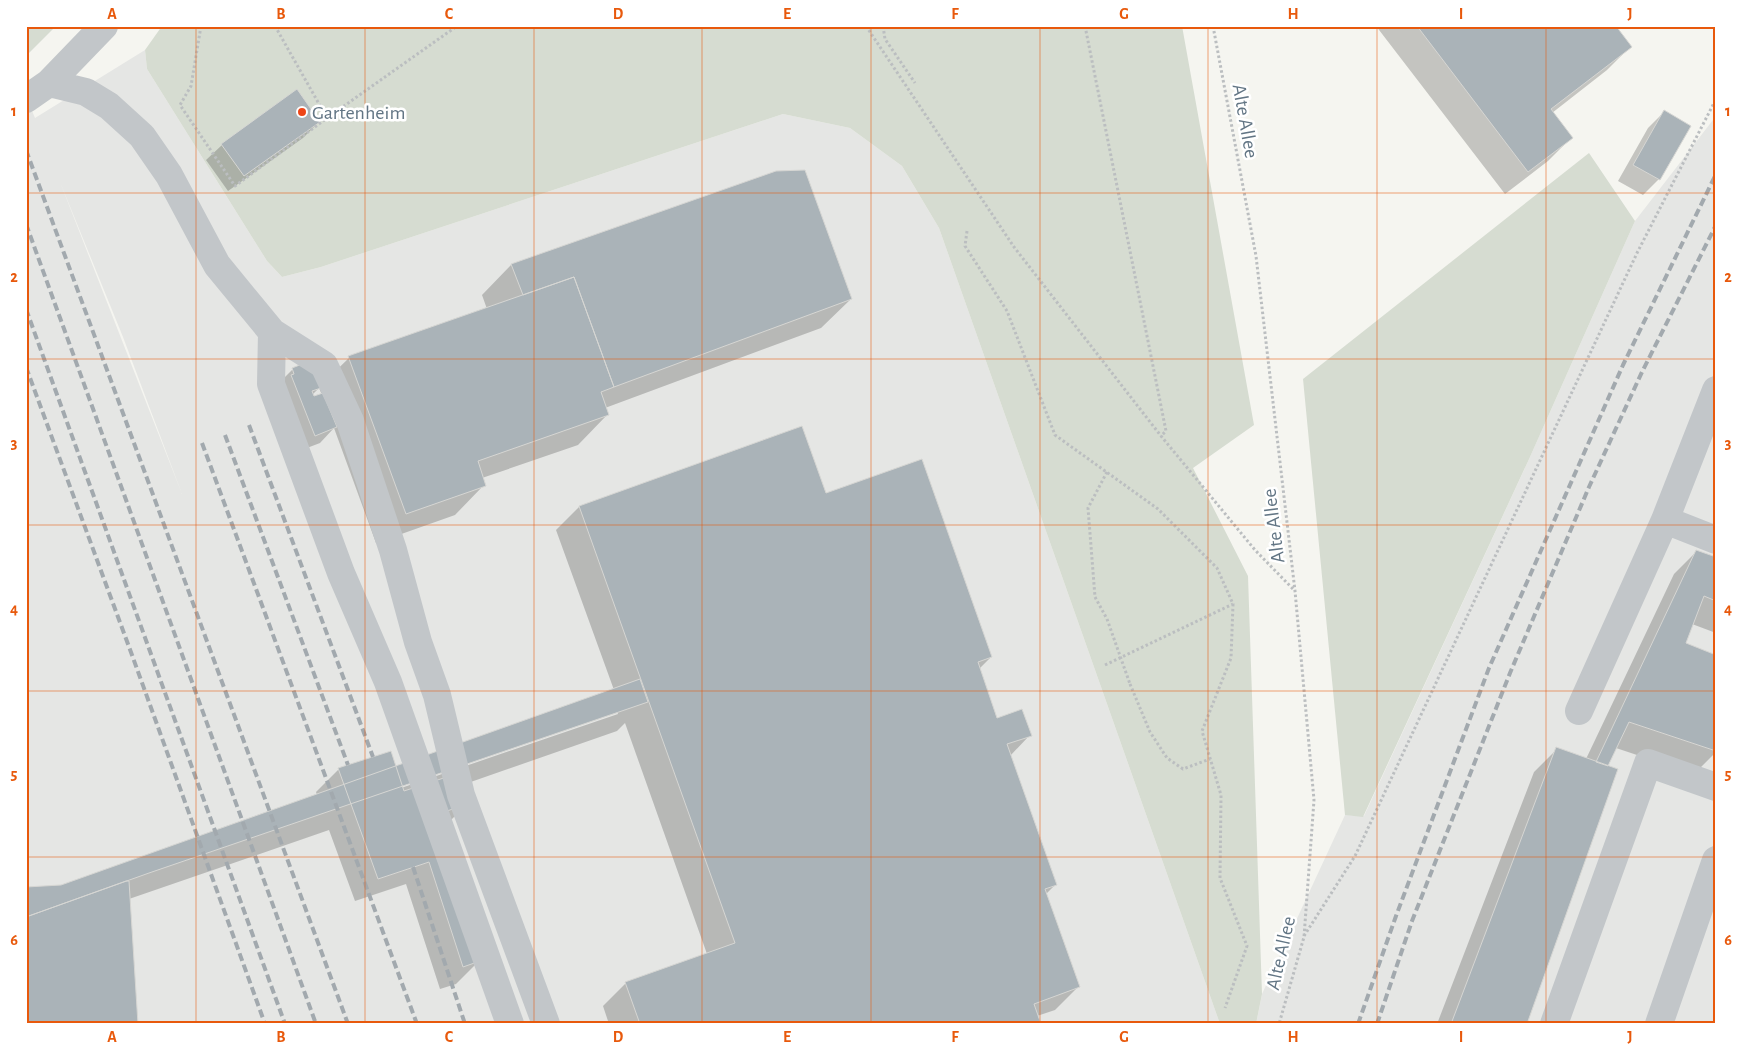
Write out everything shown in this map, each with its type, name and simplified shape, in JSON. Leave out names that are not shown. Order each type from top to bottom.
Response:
[{"type":"street","points":[[26,99],[49,82],[104,26]]},
{"type":"street","points":[[49,82],[86,92],[109,106],[142,136],[169,176],[217,265],[272,332],[324,365],[350,421],[394,550],[418,642],[437,695],[461,795],[546,1024]]},
{"type":"street","points":[[272,332],[271,384],[341,573],[388,682],[510,1024]]},
{"type":"street","points":[[1579,711],[1665,520],[1716,390]]},
{"type":"street","points":[[1665,520],[1716,540]]},
{"type":"street","points":[[1554,1024],[1648,763],[1716,787]]},
{"type":"street","points":[[1659,1024],[1716,860]]},
{"type":"path","points":[[201,26],[191,86],[180,105],[235,186],[457,26]]},
{"type":"path","points":[[275,26],[327,118]]},
{"type":"path","points":[[866,26],[1014,247],[1161,436],[1255,550],[1295,591]]},
{"type":"path","points":[[883,26],[886,39],[915,83]]},
{"type":"path","points":[[1085,26],[1166,431],[1161,436]]},
{"type":"path","name":"Alte Allee","points":[[1213,26],[1256,256],[1295,591],[1314,800],[1304,936],[1279,1024]]},
{"type":"path","points":[[1304,936],[1355,856],[1636,253],[1716,99]]},
{"type":"path","points":[[967,231],[965,246],[1008,312],[1055,435],[1158,509],[1217,568],[1233,604],[1231,658],[1202,732],[1221,795],[1220,878],[1247,946],[1225,1008]]},
{"type":"path","points":[[1106,472],[1088,508],[1095,597],[1107,619],[1130,684],[1150,732],[1167,758],[1183,769],[1210,759]]},
{"type":"path","points":[[1105,665],[1233,604]]},
{"type":"shaded area","points":[[26,26],[56,26],[26,56]]},
{"type":"shaded area","points":[[162,26],[1182,26],[1254,425],[1193,468],[1248,576],[1262,994],[1256,1024],[1220,1024],[939,228],[902,166],[850,128],[783,114],[321,267],[282,277],[267,261],[147,69],[145,50]]},
{"type":"shaded area","points":[[145,50],[147,69],[267,261],[282,277],[321,267],[783,114],[850,128],[902,166],[939,228],[1220,1024],[26,1024],[26,96],[35,118]],"holes":[[[60,182],[123,337],[182,494]]]},
{"type":"shaded area","points":[[1716,116],[1716,1024],[1256,1024],[1262,994],[1345,815],[1364,816],[1530,457],[1635,221]]},
{"type":"shaded area","points":[[1589,153],[1635,221],[1530,457],[1363,817],[1345,815],[1303,379]]},
{"type":"building","points":[[1417,26],[1616,26],[1632,47],[1551,109],[1573,138],[1528,172]]},
{"type":"building","points":[[297,89],[320,122],[244,176],[221,144]]},
{"type":"building","points":[[1664,110],[1691,126],[1660,180],[1633,165]]},
{"type":"building","points":[[805,170],[852,299],[614,387],[574,277],[523,295],[511,264],[776,171]]},
{"type":"building","points":[[574,277],[614,387],[601,392],[609,415],[478,461],[486,486],[406,514],[348,356]]},
{"type":"building","points":[[310,361],[321,388],[312,391],[314,396],[323,393],[337,427],[315,436],[291,375],[294,374],[292,368]]},
{"type":"building","points":[[802,426],[826,493],[922,459],[992,657],[978,662],[997,718],[1022,709],[1032,736],[1007,744],[1057,885],[1045,889],[1080,987],[1034,1004],[1041,1024],[640,1024],[625,982],[735,943],[579,506]]},
{"type":"building","points":[[1696,550],[1716,557],[1716,601],[1704,596],[1686,643],[1716,655],[1716,751],[1629,722],[1608,766],[1596,762]]},
{"type":"building","points":[[640,679],[648,702],[26,917],[26,887],[61,885]]},
{"type":"building","points":[[1556,747],[1618,769],[1527,1024],[1451,1024]]},
{"type":"building","points":[[391,751],[404,791],[462,772],[472,802],[436,815],[480,961],[463,967],[429,862],[378,879],[338,768]]},
{"type":"building","points":[[129,881],[138,1024],[26,1024],[26,917]]},
{"type":"railway","points":[[26,150],[348,1024]]},
{"type":"railway","points":[[1358,1024],[1396,916],[1489,668],[1623,365],[1716,174]]},
{"type":"railway","points":[[26,224],[316,1024]]},
{"type":"railway","points":[[1377,1024],[1412,921],[1510,673],[1589,487],[1642,372],[1716,225]]},
{"type":"railway","points":[[26,309],[285,1024]]},
{"type":"railway","points":[[26,367],[265,1024]]},
{"type":"railway","points":[[249,425],[373,757]]},
{"type":"railway","points":[[225,435],[348,765]]},
{"type":"railway","points":[[202,443],[417,1024]]},
{"type":"railway","points":[[413,867],[465,1024]]},
{"type":"place","name":"Gartenheim","points":[[302,112]]}]
